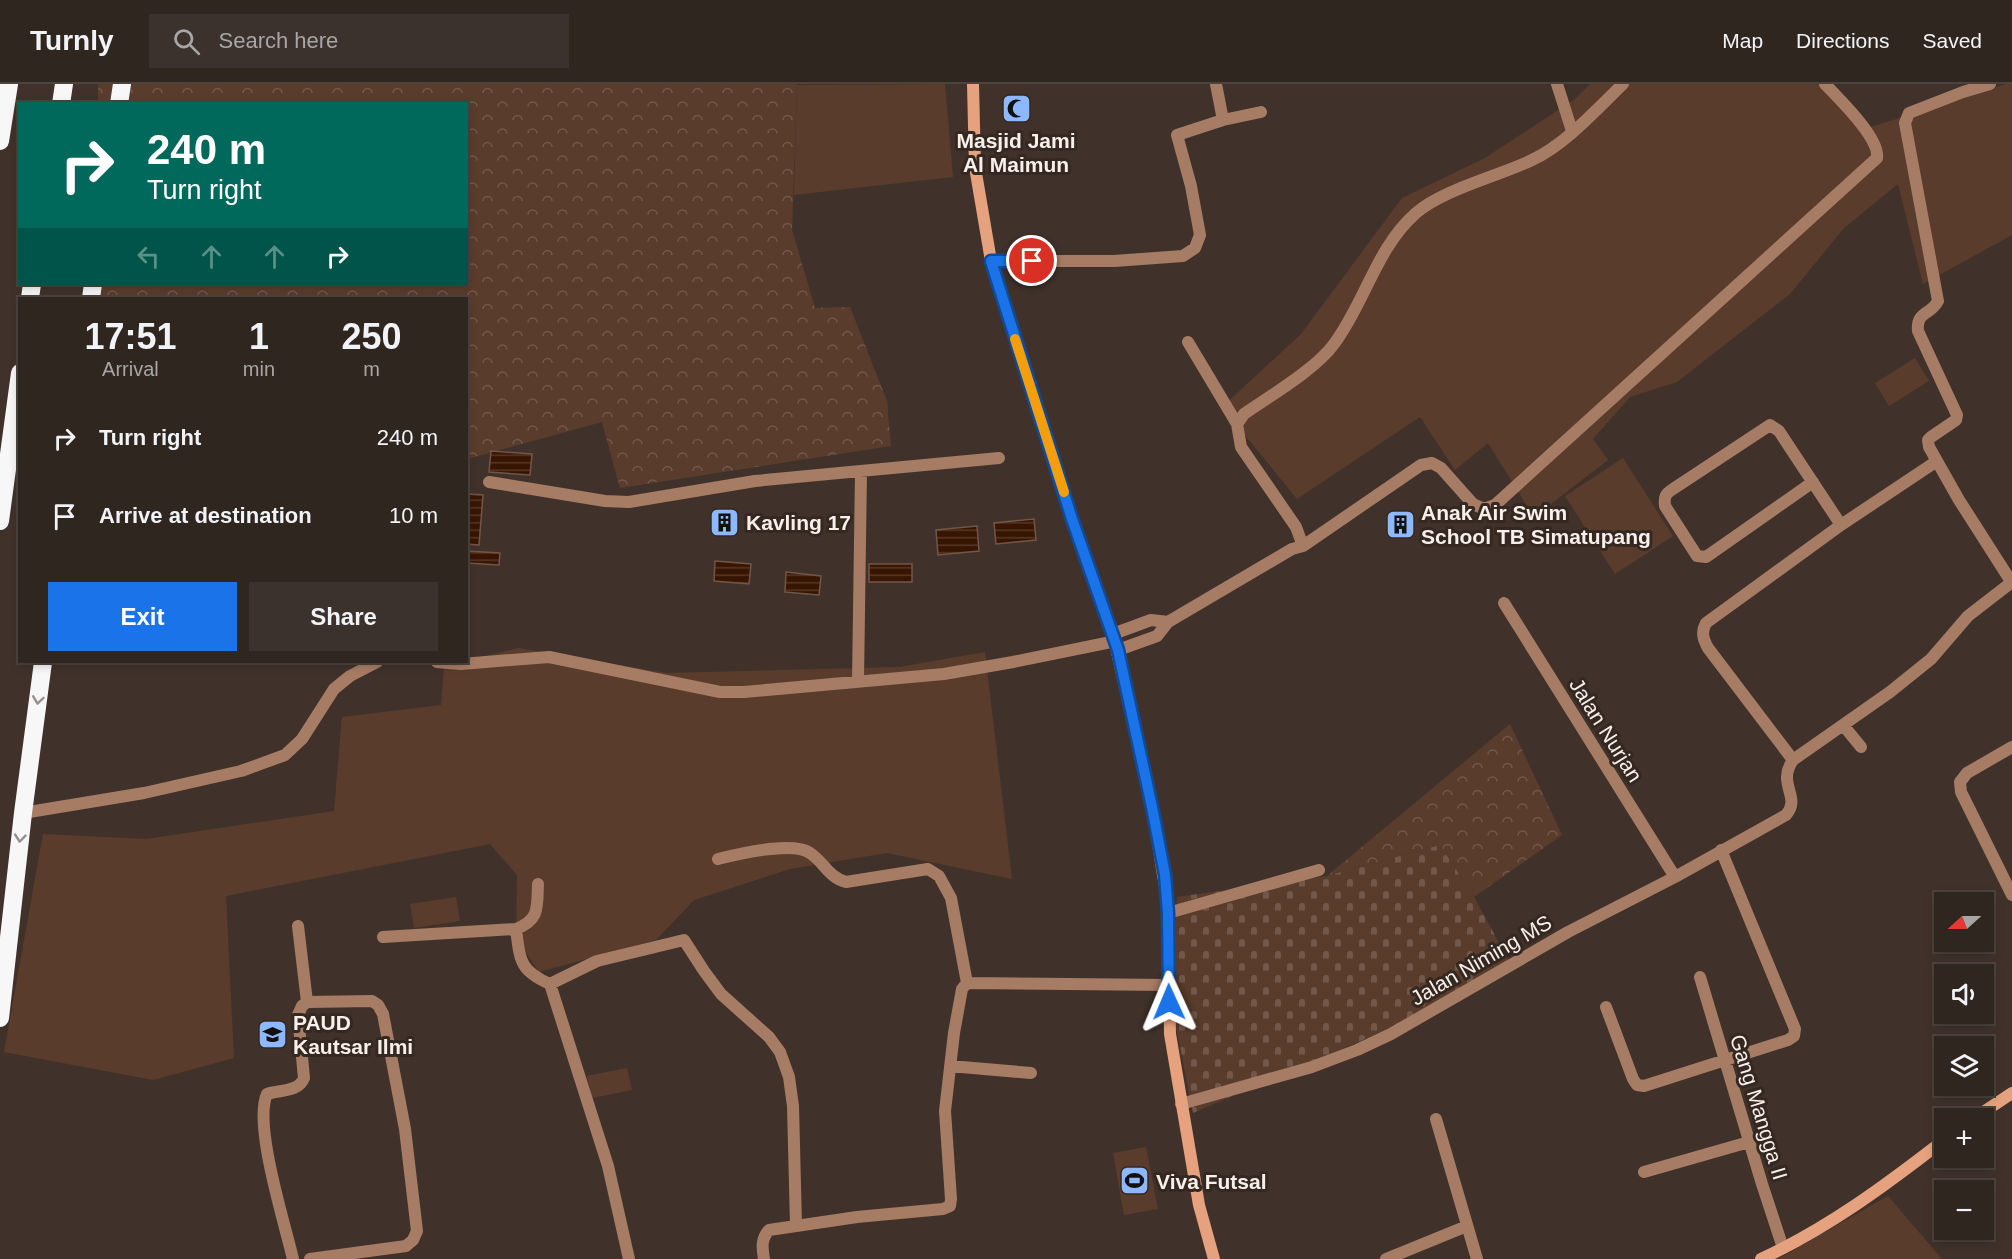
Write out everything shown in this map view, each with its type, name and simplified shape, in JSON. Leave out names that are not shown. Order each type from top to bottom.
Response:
[{"type":"highway","points":[[0,141],[9,84]]},
{"type":"highway","points":[[61,102],[64,84]]},
{"type":"highway","points":[[119,102],[122,84]]},
{"type":"highway","points":[[0,521],[18,387]]},
{"type":"highway","points":[[0,1018],[43,663]]},
{"type":"street","points":[[973,84],[975,167],[991,261],[1072,519],[1117,645],[1152,807],[1165,875],[1168,913],[1170,1034],[1199,1205],[1214,1259]]},
{"type":"street","points":[[1216,84],[1222,120]]},
{"type":"street","points":[[1557,84],[1572,131]]},
{"type":"street","points":[[1237,424],[1244,414],[1304,372],[1333,346],[1355,311],[1382,255],[1417,212],[1433,202],[1534,159],[1553,148],[1623,84]]},
{"type":"street","points":[[449,663],[549,657],[720,692],[744,692],[967,670],[1117,645],[1157,636],[1168,622],[1292,549],[1303,546],[1421,465],[1432,463],[1441,468],[1473,504],[1484,509],[1495,505],[1877,158],[1878,153],[1874,141],[1825,84]]},
{"type":"street","points":[[1937,461],[1842,525],[1706,623],[1703,628],[1704,640],[1708,648],[1792,760],[1890,692],[1931,659],[1968,616],[2012,583],[1989,549],[1929,447],[1928,440],[1956,420],[1958,415],[1918,331],[1917,322],[1920,316],[1934,307],[1938,301],[1905,123],[1909,113],[1990,84]]},
{"type":"street","points":[[991,261],[1114,261],[1183,255],[1195,248],[1200,235],[1191,186],[1177,135],[1222,120],[1261,112]]},
{"type":"street","points":[[1188,342],[1237,424],[1240,447],[1296,527],[1303,546]]},
{"type":"street","points":[[1813,482],[1706,557],[1698,556],[1665,506],[1664,499],[1667,493],[1770,425],[1779,431],[1842,525]]},
{"type":"street","points":[[489,482],[605,501],[629,502],[755,481],[999,458]]},
{"type":"street","points":[[858,681],[861,471]]},
{"type":"street","name":"Jalan Nurjan","points":[[1504,603],[1675,878]]},
{"type":"street","points":[[23,813],[144,793],[241,771],[285,755],[302,739],[334,689],[350,676],[375,663]]},
{"type":"street","points":[[1843,725],[1861,747]]},
{"type":"street","points":[[2012,747],[1967,773],[1960,782],[1961,792],[2012,895]]},
{"type":"street","name":"Jalan Niming MS","points":[[1181,1104],[1312,1067],[1357,1050],[1426,1015],[1568,932],[1675,878],[1786,815],[1791,809],[1792,801],[1786,779],[1787,768],[1792,760]]},
{"type":"street","points":[[718,859],[750,852],[798,848],[809,852],[837,880],[846,882],[928,870],[939,876],[951,898],[967,983]]},
{"type":"street","points":[[1606,1007],[1633,1079],[1637,1085],[1644,1086],[1788,1040],[1795,1034],[1795,1029],[1722,850]]},
{"type":"street","points":[[1168,913],[1318,870]]},
{"type":"street","points":[[383,937],[516,929],[529,924],[534,916],[538,884]]},
{"type":"street","points":[[298,926],[307,1002]]},
{"type":"street","points":[[516,929],[526,970],[550,984],[608,1167],[629,1259]]},
{"type":"street","points":[[550,984],[597,961],[684,940],[722,994],[769,1037],[780,1052],[789,1077],[793,1106],[796,1225]]},
{"type":"street","name":"Gang Mangga II","points":[[1700,977],[1749,1142],[1784,1248]]},
{"type":"street","points":[[967,983],[1169,985]]},
{"type":"street","points":[[764,1259],[762,1244],[769,1230],[857,1217],[943,1209],[950,1206],[945,1112],[962,989],[967,983]]},
{"type":"street","points":[[293,1259],[269,1158],[264,1125],[264,1101],[269,1093],[298,1087],[303,1081],[298,1015],[302,1006],[307,1002],[372,1001],[378,1005],[383,1014],[405,1128],[417,1231],[406,1246],[310,1259]]},
{"type":"street","points":[[950,1066],[1031,1073]]},
{"type":"street","points":[[1990,1108],[2012,1093]]},
{"type":"street","points":[[1436,1119],[1477,1259]]},
{"type":"street","points":[[1644,1172],[1749,1142]]},
{"type":"street","points":[[1761,1259],[1784,1248],[1869,1197],[1934,1148]]},
{"type":"street","points":[[1388,1259],[1467,1226]]},
{"type":"green space","points":[[98,84],[797,84],[792,230],[815,308],[850,307],[887,401],[891,446],[620,488],[602,422],[468,459],[468,297],[100,297],[100,285],[468,285],[468,102],[98,102]]},
{"type":"green space","points":[[945,84],[953,177],[794,195],[797,85]]},
{"type":"green space","points":[[1590,84],[1830,84],[1871,127],[2012,84],[2012,235],[1923,284],[1898,184],[1844,228],[1790,294],[1677,382],[1630,397],[1593,439],[1608,460],[1534,517],[1488,443],[1455,470],[1420,417],[1297,499],[1222,407],[1301,334],[1402,198],[1485,158],[1575,99]]},
{"type":"green space","points":[[1915,358],[1929,381],[1889,406],[1875,383]]},
{"type":"green space","points":[[1623,458],[1673,536],[1615,574],[1565,496]]},
{"type":"green space","points":[[518,648],[667,673],[899,667],[985,652],[1012,879],[887,853],[790,869],[694,900],[656,940],[539,972],[516,938],[517,875],[490,844],[226,896],[234,1058],[153,1080],[4,1052],[43,834],[146,839],[334,811],[342,717],[441,705],[444,667],[468,663],[468,661]]},
{"type":"green space","points":[[1510,724],[1562,835],[1474,897],[1440,845],[1327,876]]},
{"type":"green space","points":[[1440,845],[1474,897],[1509,961],[1402,1023],[1193,1113],[1171,1001],[1177,897],[1327,876]]},
{"type":"green space","points":[[456,897],[460,921],[414,928],[410,904]]},
{"type":"green space","points":[[627,1068],[632,1090],[592,1098],[587,1076]]},
{"type":"green space","name":"Viva Futsal","points":[[1146,1147],[1158,1209],[1124,1215],[1113,1153]]},
{"type":"green space","points":[[1888,1196],[1942,1259],[1778,1259]]},
{"type":"shaded area","points":[[491,451],[532,454],[530,475],[489,472]]},
{"type":"shaded area","points":[[468,494],[483,495],[479,545],[468,544]]},
{"type":"shaded area","points":[[1034,519],[1036,540],[996,544],[994,523]]},
{"type":"shaded area","points":[[977,526],[979,551],[938,555],[936,530]]},
{"type":"shaded area","points":[[468,551],[500,553],[499,565],[468,563]]},
{"type":"shaded area","points":[[715,561],[751,564],[749,584],[714,581]]},
{"type":"shaded area","points":[[869,564],[912,564],[912,582],[869,582]]},
{"type":"shaded area","points":[[786,572],[821,576],[819,595],[785,592]]},
{"type":"slow traffic","points":[[1015,339],[1064,492]]},
{"type":"place","name":"Masjid Jami Al Maimun","points":[[1016,109]]},
{"type":"place","name":"Kavling 17","points":[[725,522]]},
{"type":"place","name":"Anak Air Swim School TB Simatupang","points":[[1400,524]]},
{"type":"place","name":"PAUD Kautsar Ilmi","points":[[272,1034]]},
{"type":"place","name":"Viva Futsal","points":[[1135,1181]]},
{"type":"route","points":[[1032,261],[991,261],[1072,519],[1118,650],[1165,875],[1169,935],[1169,1002]]}]
